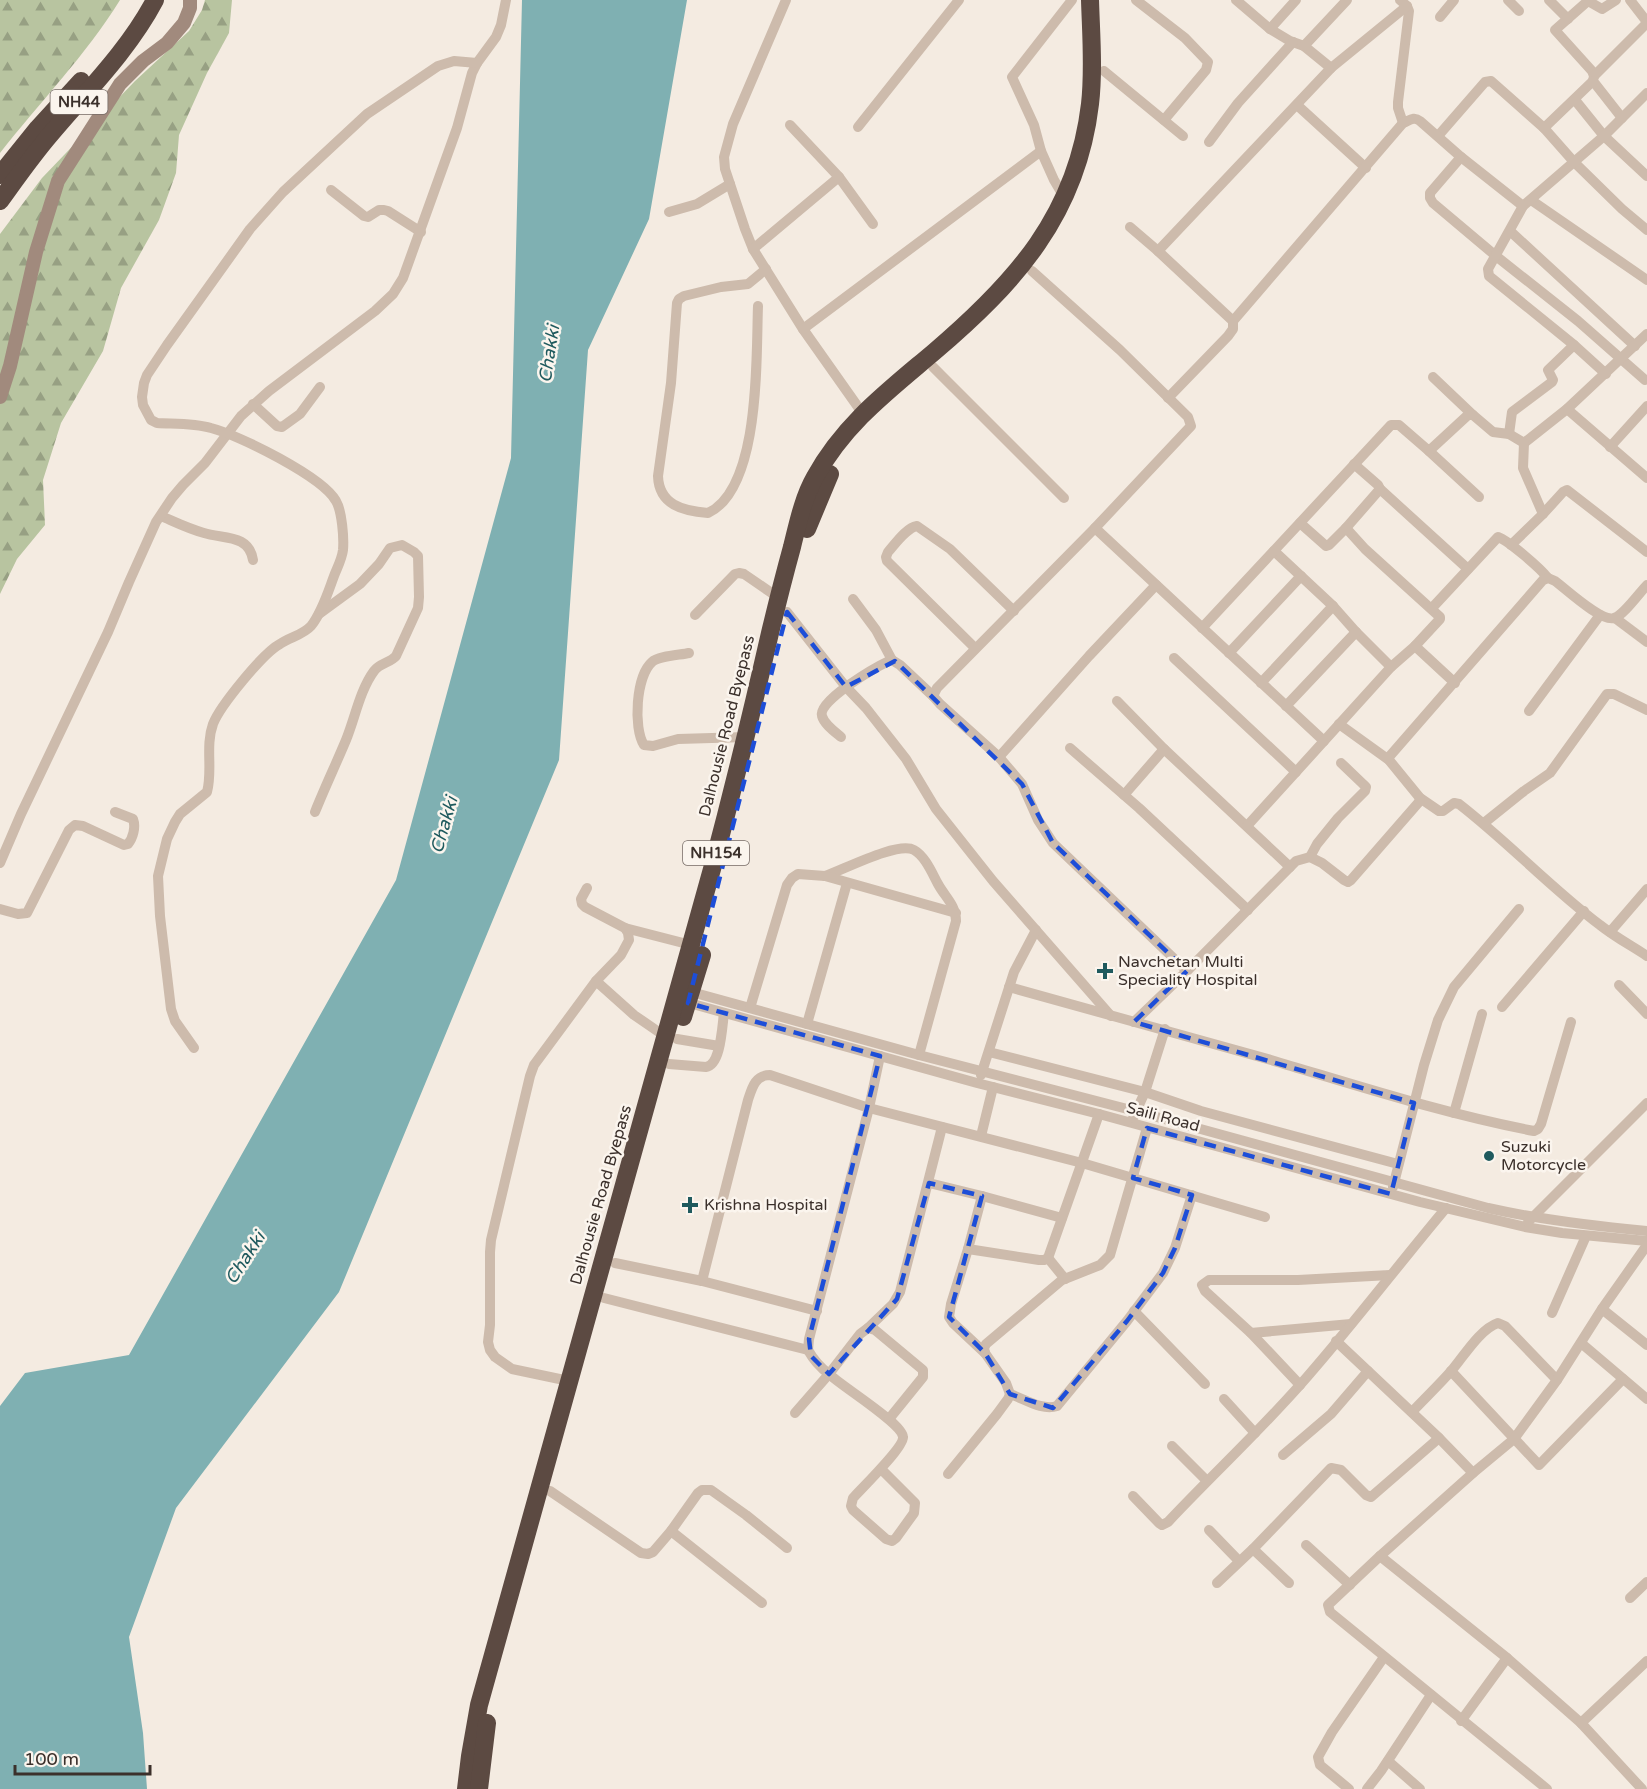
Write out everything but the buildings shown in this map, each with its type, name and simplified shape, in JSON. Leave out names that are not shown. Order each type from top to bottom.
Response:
[{"type":"highway","name":"NH44","points":[[0,175],[38,128],[103,57],[142,0]]},
{"type":"highway","name":"NH44","points":[[0,201],[50,134],[132,38],[155,0]]},
{"type":"highway","name":"Dalhousie Road Byepass","points":[[466,1789],[479,1705],[569,1381],[684,996],[691,945],[783,605],[802,507],[809,488],[836,442],[863,414],[969,321],[1010,280],[1048,230],[1064,197],[1079,156],[1090,105],[1092,82],[1090,0]]},
{"type":"highway","name":"NH154","points":[[684,996],[751,762],[783,605],[824,485],[844,451],[867,425],[979,326],[1032,271],[1055,236],[1083,176],[1099,122],[1104,71],[1102,0]]},
{"type":"highway","name":"NH154","points":[[479,1789],[488,1716],[500,1669],[669,1064],[671,1038]]},
{"type":"main road","points":[[0,397],[10,366],[36,252],[58,181],[120,84],[143,61],[167,43],[184,23],[190,8],[189,0]]},
{"type":"street","points":[[0,863],[160,516],[172,498],[206,463],[241,416],[253,404],[375,311],[393,294],[403,278],[457,128],[472,73],[496,37],[506,0]]},
{"type":"street","points":[[786,0],[733,124],[724,157],[725,169],[753,249],[803,329],[863,414]]},
{"type":"street","points":[[858,127],[959,0]]},
{"type":"street","points":[[1064,197],[1053,180],[1041,151],[1034,125],[1012,77],[1072,0]]},
{"type":"street","points":[[1136,0],[1185,38],[1208,62],[1206,70],[1164,120]]},
{"type":"street","points":[[1236,0],[1270,29],[1299,44],[1331,69]]},
{"type":"street","points":[[1270,29],[1296,0]]},
{"type":"street","points":[[1209,142],[1238,103],[1347,0]]},
{"type":"street","points":[[1440,17],[1454,0]]},
{"type":"street","points":[[1508,0],[1519,11]]},
{"type":"street","points":[[1549,0],[1568,19]]},
{"type":"street","points":[[1616,0],[1602,9],[1589,0],[1556,30],[1592,71],[1593,79],[1622,118]]},
{"type":"street","points":[[1544,128],[1575,100],[1647,22],[1630,0]]},
{"type":"street","points":[[1158,251],[1331,69],[1404,3],[1409,11],[1398,102],[1403,123]]},
{"type":"street","points":[[194,1048],[175,1021],[168,987],[158,876],[167,839],[180,814],[207,792],[211,735],[213,724],[219,715],[256,664],[280,644],[306,631],[312,625],[325,599],[343,551],[340,508],[328,490],[286,462],[227,434],[205,426],[157,423],[151,420],[146,414],[142,397],[144,383],[167,345],[250,228],[283,192],[367,114],[438,66],[454,61],[477,63]]},
{"type":"street","points":[[1104,71],[1183,136]]},
{"type":"street","points":[[1438,136],[1489,80],[1497,84],[1544,128],[1574,162],[1647,230]]},
{"type":"street","points":[[1606,374],[1489,276],[1488,269],[1527,203],[1604,136],[1647,93]]},
{"type":"street","points":[[1575,100],[1604,136],[1647,176]]},
{"type":"street","points":[[1297,105],[1366,168]]},
{"type":"street","points":[[1168,398],[1228,336],[1233,329],[1233,321],[1403,123],[1411,119],[1418,119],[1461,157],[1527,203],[1647,279]]},
{"type":"street","points":[[790,125],[839,177],[873,224]]},
{"type":"street","points":[[803,329],[1041,151]]},
{"type":"street","points":[[1461,157],[1430,193],[1433,203],[1578,321],[1645,380]]},
{"type":"street","points":[[753,249],[839,177]]},
{"type":"street","points":[[669,212],[697,204],[730,184]]},
{"type":"street","points":[[331,190],[364,216],[371,216],[379,210],[384,210],[421,232]]},
{"type":"street","points":[[1130,227],[1233,321]]},
{"type":"street","points":[[1510,231],[1635,346]]},
{"type":"street","points":[[758,306],[753,418],[738,478],[723,500],[708,513],[671,503],[664,499],[658,485],[658,476],[671,383],[677,303],[684,296],[721,287],[748,284],[766,269]]},
{"type":"street","points":[[933,696],[937,688],[975,648],[1095,528],[1191,426],[1188,417],[1120,350],[1032,271]]},
{"type":"street","points":[[1543,514],[1523,468],[1524,443],[1567,409],[1647,334]]},
{"type":"street","points":[[1509,434],[1512,412],[1552,382],[1548,372],[1549,368],[1574,345]]},
{"type":"street","points":[[933,367],[1064,498]]},
{"type":"street","points":[[1434,377],[1493,432],[1509,434],[1524,443]]},
{"type":"street","points":[[253,404],[282,428],[300,414],[320,387]]},
{"type":"street","points":[[1610,447],[1647,406]]},
{"type":"street","points":[[1567,409],[1647,478]]},
{"type":"street","points":[[1429,451],[1468,415],[1473,415]]},
{"type":"street","points":[[1202,628],[1391,425],[1399,425],[1479,497]]},
{"type":"street","points":[[1354,464],[1468,569]]},
{"type":"street","points":[[1300,523],[1326,546],[1329,545],[1380,489]]},
{"type":"street","points":[[1510,545],[1567,490],[1647,552]]},
{"type":"street","points":[[160,516],[207,535],[237,540],[250,548],[253,560]]},
{"type":"street","points":[[975,648],[887,561],[888,552],[908,531],[917,526],[950,549],[1014,611]]},
{"type":"street","points":[[1095,528],[1324,741]]},
{"type":"street","points":[[1247,826],[1391,667],[1440,619],[1432,608],[1365,549],[1346,528]]},
{"type":"street","points":[[1432,608],[1498,537],[1502,537],[1548,578],[1600,615],[1615,618],[1647,642]]},
{"type":"street","points":[[315,812],[346,740],[367,682],[380,665],[393,660],[396,656],[415,616],[419,597],[418,556],[402,545],[390,548],[360,584],[316,616]]},
{"type":"street","points":[[1274,551],[1333,606],[1391,667]]},
{"type":"street","points":[[695,615],[735,574],[739,573],[744,574],[783,605],[846,687],[866,708],[906,759],[936,809],[993,881],[1111,1016]]},
{"type":"street","points":[[1229,653],[1301,576]]},
{"type":"street","points":[[1389,760],[1389,757],[1539,584],[1548,578]]},
{"type":"street","points":[[999,757],[1156,585]]},
{"type":"street","points":[[1615,618],[1647,585]]},
{"type":"street","points":[[853,599],[876,630],[892,660],[999,757],[1022,784],[1038,820],[1053,843],[1187,971]]},
{"type":"street","points":[[1261,683],[1333,606]]},
{"type":"street","points":[[1529,711],[1600,615]]},
{"type":"street","points":[[1286,706],[1356,632]]},
{"type":"street","points":[[1415,646],[1455,683]]},
{"type":"street","points":[[689,653],[656,660],[648,667],[638,694],[637,708],[637,720],[644,745],[653,746],[678,739],[747,737]]},
{"type":"street","points":[[1174,658],[1296,772]]},
{"type":"street","points":[[841,737],[823,718],[822,708],[846,687],[892,660]]},
{"type":"street","points":[[1484,824],[1550,773],[1607,694],[1614,694],[1647,710]]},
{"type":"street","points":[[1117,701],[1290,867]]},
{"type":"street","points":[[1339,724],[1389,760],[1420,798],[1439,811],[1456,803],[1484,824],[1544,878],[1610,932],[1647,956]]},
{"type":"street","points":[[1070,748],[1248,909]]},
{"type":"street","points":[[1124,795],[1164,748]]},
{"type":"street","points":[[1310,857],[1317,844],[1338,818],[1365,791],[1363,784],[1341,763]]},
{"type":"street","points":[[1134,1022],[1296,861],[1310,857],[1348,882],[1419,802],[1420,798]]},
{"type":"street","points":[[0,909],[18,914],[27,913],[69,830],[75,825],[83,826],[124,845],[128,844],[135,823],[133,819],[115,812]]},
{"type":"street","points":[[825,876],[878,854],[903,847],[908,848],[919,854],[954,907],[956,921],[919,1055]]},
{"type":"street","points":[[750,1008],[787,885],[798,874],[825,876],[928,904],[956,914]]},
{"type":"street","points":[[807,1024],[847,883]]},
{"type":"street","points":[[587,888],[581,899],[585,907],[625,928],[691,945]]},
{"type":"street","points":[[1610,932],[1647,889]]},
{"type":"street","points":[[1391,1194],[1428,1054],[1447,999],[1454,987],[1519,909]]},
{"type":"street","points":[[1502,1006],[1584,911]]},
{"type":"street","points":[[569,1381],[512,1369],[495,1357],[490,1350],[488,1342],[491,1240],[530,1076],[543,1051],[596,981],[627,946],[629,940],[625,928]]},
{"type":"street","points":[[977,1083],[983,1071],[1014,972],[1036,930]]},
{"type":"street","points":[[596,981],[634,1015],[671,1038],[719,1046]]},
{"type":"street","points":[[1619,985],[1647,1014]]},
{"type":"street","points":[[1009,987],[1165,1029],[1414,1103],[1534,1131],[1538,1129],[1571,1022]]},
{"type":"street","points":[[684,996],[750,1008],[1394,1183],[1528,1223],[1585,1225],[1647,1231]]},
{"type":"street","name":"Saili Road","points":[[684,996],[724,1014],[754,1020],[977,1083],[1391,1194],[1446,1208],[1586,1236],[1647,1243]]},
{"type":"street","points":[[669,1064],[710,1066],[716,1059],[724,1014]]},
{"type":"street","points":[[1454,1113],[1482,1014]]},
{"type":"street","points":[[1131,1124],[1145,1092],[1165,1029]]},
{"type":"street","points":[[989,1052],[1145,1092],[1201,1111],[1398,1164]]},
{"type":"street","points":[[880,1056],[808,1350],[829,1374],[888,1419],[903,1437],[902,1442],[881,1468],[852,1498],[851,1506],[886,1539],[892,1541],[914,1513],[915,1503],[881,1468]]},
{"type":"street","points":[[702,1281],[748,1100],[754,1083],[759,1077],[765,1075],[869,1108],[1082,1163],[1265,1217]]},
{"type":"street","points":[[981,1136],[993,1087]]},
{"type":"street","points":[[1528,1223],[1647,1103]]},
{"type":"street","points":[[1048,1258],[1099,1114]]},
{"type":"street","points":[[795,1413],[860,1334],[893,1304],[900,1292],[942,1127]]},
{"type":"street","points":[[985,1353],[984,1348],[990,1340],[1065,1279],[1100,1265],[1110,1255],[1147,1128]]},
{"type":"street","points":[[928,1183],[1062,1218]]},
{"type":"street","points":[[982,1196],[949,1317],[985,1353],[1006,1383],[1010,1394],[1043,1407],[1053,1408],[1057,1406],[1163,1273],[1170,1262],[1192,1195]]},
{"type":"street","points":[[1133,1496],[1162,1525],[1168,1522],[1300,1385],[1446,1208]]},
{"type":"street","points":[[1552,1313],[1586,1236]]},
{"type":"street","points":[[1539,1787],[1328,1609],[1331,1602],[1380,1556],[1514,1439],[1557,1380],[1647,1243]]},
{"type":"street","points":[[968,1249],[1039,1260],[1048,1258]]},
{"type":"street","points":[[1048,1258],[1065,1279]]},
{"type":"street","points":[[615,1263],[702,1281],[817,1311]]},
{"type":"street","points":[[1300,1385],[1251,1333],[1205,1291],[1202,1285],[1205,1281],[1298,1280],[1390,1275]]},
{"type":"street","points":[[604,1298],[808,1350]]},
{"type":"street","points":[[1602,1309],[1647,1345]]},
{"type":"street","points":[[1134,1311],[1205,1384]]},
{"type":"street","points":[[1412,1412],[1483,1333],[1498,1323],[1505,1326],[1557,1380]]},
{"type":"street","points":[[1251,1333],[1351,1324]]},
{"type":"street","points":[[868,1328],[875,1330],[924,1370],[922,1377],[888,1419]]},
{"type":"street","points":[[1336,1341],[1473,1473]]},
{"type":"street","points":[[1581,1342],[1647,1399]]},
{"type":"street","points":[[1283,1455],[1331,1414],[1368,1371]]},
{"type":"street","points":[[1451,1371],[1539,1464],[1623,1379]]},
{"type":"street","points":[[948,1474],[997,1414],[1010,1394]]},
{"type":"street","points":[[1224,1399],[1255,1433]]},
{"type":"street","points":[[1217,1583],[1331,1468],[1341,1470],[1366,1495],[1371,1497],[1439,1438]]},
{"type":"street","points":[[1172,1446],[1207,1481]]},
{"type":"street","points":[[550,1491],[641,1553],[653,1552],[698,1493],[707,1489],[746,1515],[787,1548]]},
{"type":"street","points":[[1209,1530],[1239,1562]]},
{"type":"street","points":[[671,1531],[762,1603]]},
{"type":"street","points":[[1306,1545],[1350,1585]]},
{"type":"street","points":[[1253,1549],[1289,1583]]},
{"type":"street","points":[[1380,1556],[1507,1658],[1581,1723],[1642,1786]]},
{"type":"street","points":[[1630,1598],[1647,1582]]},
{"type":"street","points":[[1349,1789],[1320,1765],[1319,1753],[1384,1657]]},
{"type":"street","points":[[1461,1721],[1507,1658]]},
{"type":"street","points":[[1581,1723],[1647,1661]]},
{"type":"street","points":[[1366,1789],[1388,1761],[1431,1695]]},
{"type":"street","points":[[1388,1761],[1420,1789]]},
{"type":"highlighted area","points":[[787,612],[846,687],[895,661],[1022,784],[1053,843],[1187,971],[1134,1022],[1414,1103],[1391,1194],[1147,1128],[1133,1178],[1192,1195],[1175,1248],[1163,1273],[1127,1321],[1053,1408],[1010,1394],[985,1353],[949,1317],[982,1196],[929,1183],[897,1299],[829,1374],[811,1356],[809,1339],[880,1056],[688,1003]]},
{"type":"green space","points":[[0,0],[120,0],[78,59],[0,153]]},
{"type":"green space","points":[[205,0],[232,0],[229,33],[207,73],[179,135],[176,173],[159,220],[121,288],[103,351],[61,423],[43,480],[45,525],[17,559],[0,594],[0,234],[42,178],[135,81],[189,31],[202,10]]},
{"type":"water","name":"Chakki","points":[[522,0],[687,0],[649,219],[588,350],[559,760],[339,1292],[176,1508],[129,1637],[143,1733],[147,1789],[0,1789],[0,1406],[25,1373],[129,1355],[396,880],[511,458]]},
{"type":"place","name":"Navchetan Multi Speciality Hospital","points":[[1105,971]]},
{"type":"place","name":"Suzuki Motorcycle","points":[[1489,1156]]},
{"type":"place","name":"Krishna Hospital","points":[[690,1205]]}]
